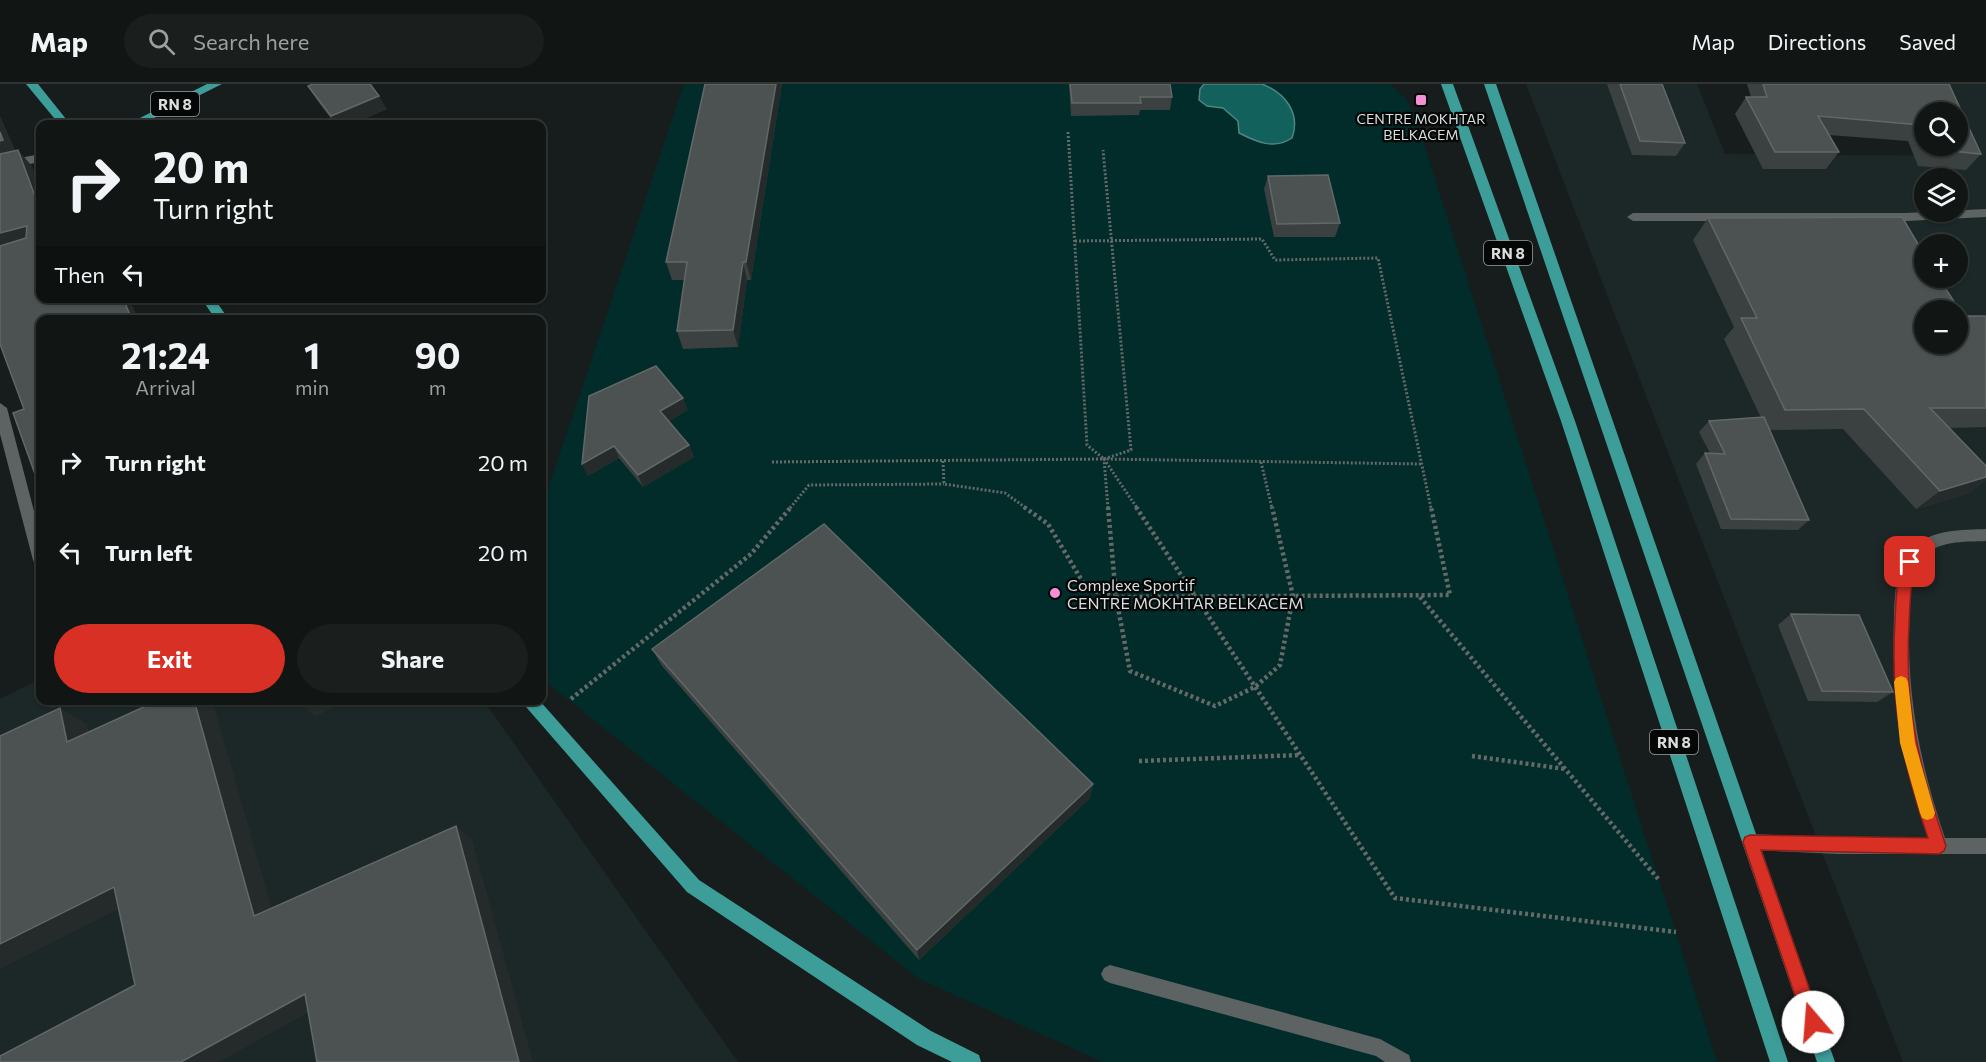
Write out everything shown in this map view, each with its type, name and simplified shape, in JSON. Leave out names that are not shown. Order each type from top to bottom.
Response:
[{"type":"main road","points":[[32,84],[62,120]]},
{"type":"main road","name":"RN 8","points":[[141,120],[202,87],[216,84]]},
{"type":"main road","points":[[1438,84],[1448,88]]},
{"type":"main road","points":[[1490,84],[1826,1062]]},
{"type":"main road","name":"RN 8","points":[[1448,88],[1568,421],[1779,1062]]},
{"type":"main road","points":[[211,303],[220,315]]},
{"type":"main road","points":[[532,705],[693,886],[924,1038],[972,1062]]},
{"type":"street","points":[[0,166],[36,159]]},
{"type":"street","points":[[1633,217],[1906,217],[1986,213]]},
{"type":"street","points":[[0,408],[36,545]]},
{"type":"street","points":[[1939,846],[1920,793],[1908,743],[1901,697],[1900,654],[1904,582],[1910,562],[1923,548],[1944,538],[1986,535]]},
{"type":"street","points":[[1750,842],[1986,846]]},
{"type":"street","points":[[1110,974],[1380,1048],[1402,1062]]},
{"type":"path","points":[[1068,132],[1087,445],[1104,459],[1199,597],[1255,687],[1395,898],[1676,932]]},
{"type":"path","points":[[1103,150],[1131,450],[1104,459]]},
{"type":"path","points":[[545,720],[751,554],[809,485],[944,484],[1005,493],[1048,524],[1087,589],[1116,597],[1450,595],[1378,258],[1275,260],[1262,239],[1075,241]]},
{"type":"path","points":[[1104,459],[1116,597],[1130,671],[1215,706],[1255,687],[1281,665],[1293,596],[1261,462]]},
{"type":"path","points":[[772,462],[1104,459],[1422,464]]},
{"type":"path","points":[[943,461],[944,484]]},
{"type":"path","points":[[1419,596],[1659,879]]},
{"type":"path","points":[[1139,761],[1300,755]]},
{"type":"path","points":[[1472,756],[1566,769]]},
{"type":"shaded area","name":"Complexe Sportif CENTRE MOKHTAR BELKACEM","points":[[684,84],[1390,84],[1406,99],[1415,116],[1717,1062],[1103,1062],[919,979],[546,682],[546,495]]},
{"type":"shaded area","points":[[1204,84],[1262,84],[1270,88],[1284,98],[1293,112],[1292,138],[1279,144],[1272,144],[1259,142],[1239,133],[1238,121],[1223,108],[1207,106],[1199,100],[1200,89]]},
{"type":"shaded area","points":[[1526,84],[1697,84],[1725,154],[1968,156],[1968,102],[1946,102],[1925,84],[1986,84],[1986,1062],[1903,1062]]},
{"type":"shaded area","points":[[36,681],[36,705],[487,705],[738,1062],[0,1062],[0,699]]},
{"type":"building","points":[[313,84],[370,84],[379,96],[331,116],[308,86]]},
{"type":"building","points":[[705,84],[776,84],[746,262],[743,262],[733,330],[677,331],[687,262],[666,262]]},
{"type":"building","points":[[1070,84],[1170,84],[1172,97],[1140,97],[1141,103],[1072,103]]},
{"type":"building","points":[[1620,84],[1662,84],[1685,143],[1640,141]]},
{"type":"building","points":[[1763,84],[1949,84],[1957,102],[1914,102],[1914,124],[1818,116],[1839,152],[1775,152],[1746,97],[1767,97]]},
{"type":"building","points":[[1968,126],[1981,154],[1968,153]]},
{"type":"building","points":[[18,150],[36,199],[36,303],[125,303],[130,315],[36,315],[36,477],[13,413],[24,409],[0,344],[0,246],[26,238],[27,226],[0,233],[0,154]]},
{"type":"building","points":[[1328,175],[1340,223],[1277,224],[1268,176]]},
{"type":"building","points":[[1902,217],[1914,237],[1914,288],[1945,288],[1953,300],[1914,300],[1914,354],[1968,354],[1968,316],[1986,316],[1986,408],[1930,408],[1986,466],[1986,477],[1940,491],[1864,409],[1785,410],[1741,318],[1757,318],[1708,218]]},
{"type":"building","points":[[656,366],[683,398],[660,411],[689,445],[638,475],[614,446],[582,464],[589,396]]},
{"type":"building","points":[[1764,417],[1809,520],[1731,519],[1705,453],[1725,454],[1709,421]]},
{"type":"building","points":[[824,524],[1093,784],[917,950],[652,649]]},
{"type":"building","points":[[1791,614],[1859,615],[1893,692],[1822,691]]},
{"type":"building","points":[[148,705],[195,705],[254,916],[456,826],[519,1062],[317,1062],[305,994],[181,1062],[0,1062],[0,1056],[135,985],[114,887],[0,944],[0,736],[60,708],[67,742]]},
{"type":"slow traffic","points":[[1901,682],[1908,743],[1927,813]]},
{"type":"place","name":"CENTRE MOKHTAR BELKACEM","points":[[1421,100]]},
{"type":"place","name":"Complexe Sportif CENTRE MOKHTAR BELKACEM","points":[[1055,593]]},
{"type":"route","points":[[1813,1022],[1750,842],[1838,846],[1939,846],[1920,793],[1908,743],[1901,697],[1900,654],[1904,582],[1910,562]]}]
